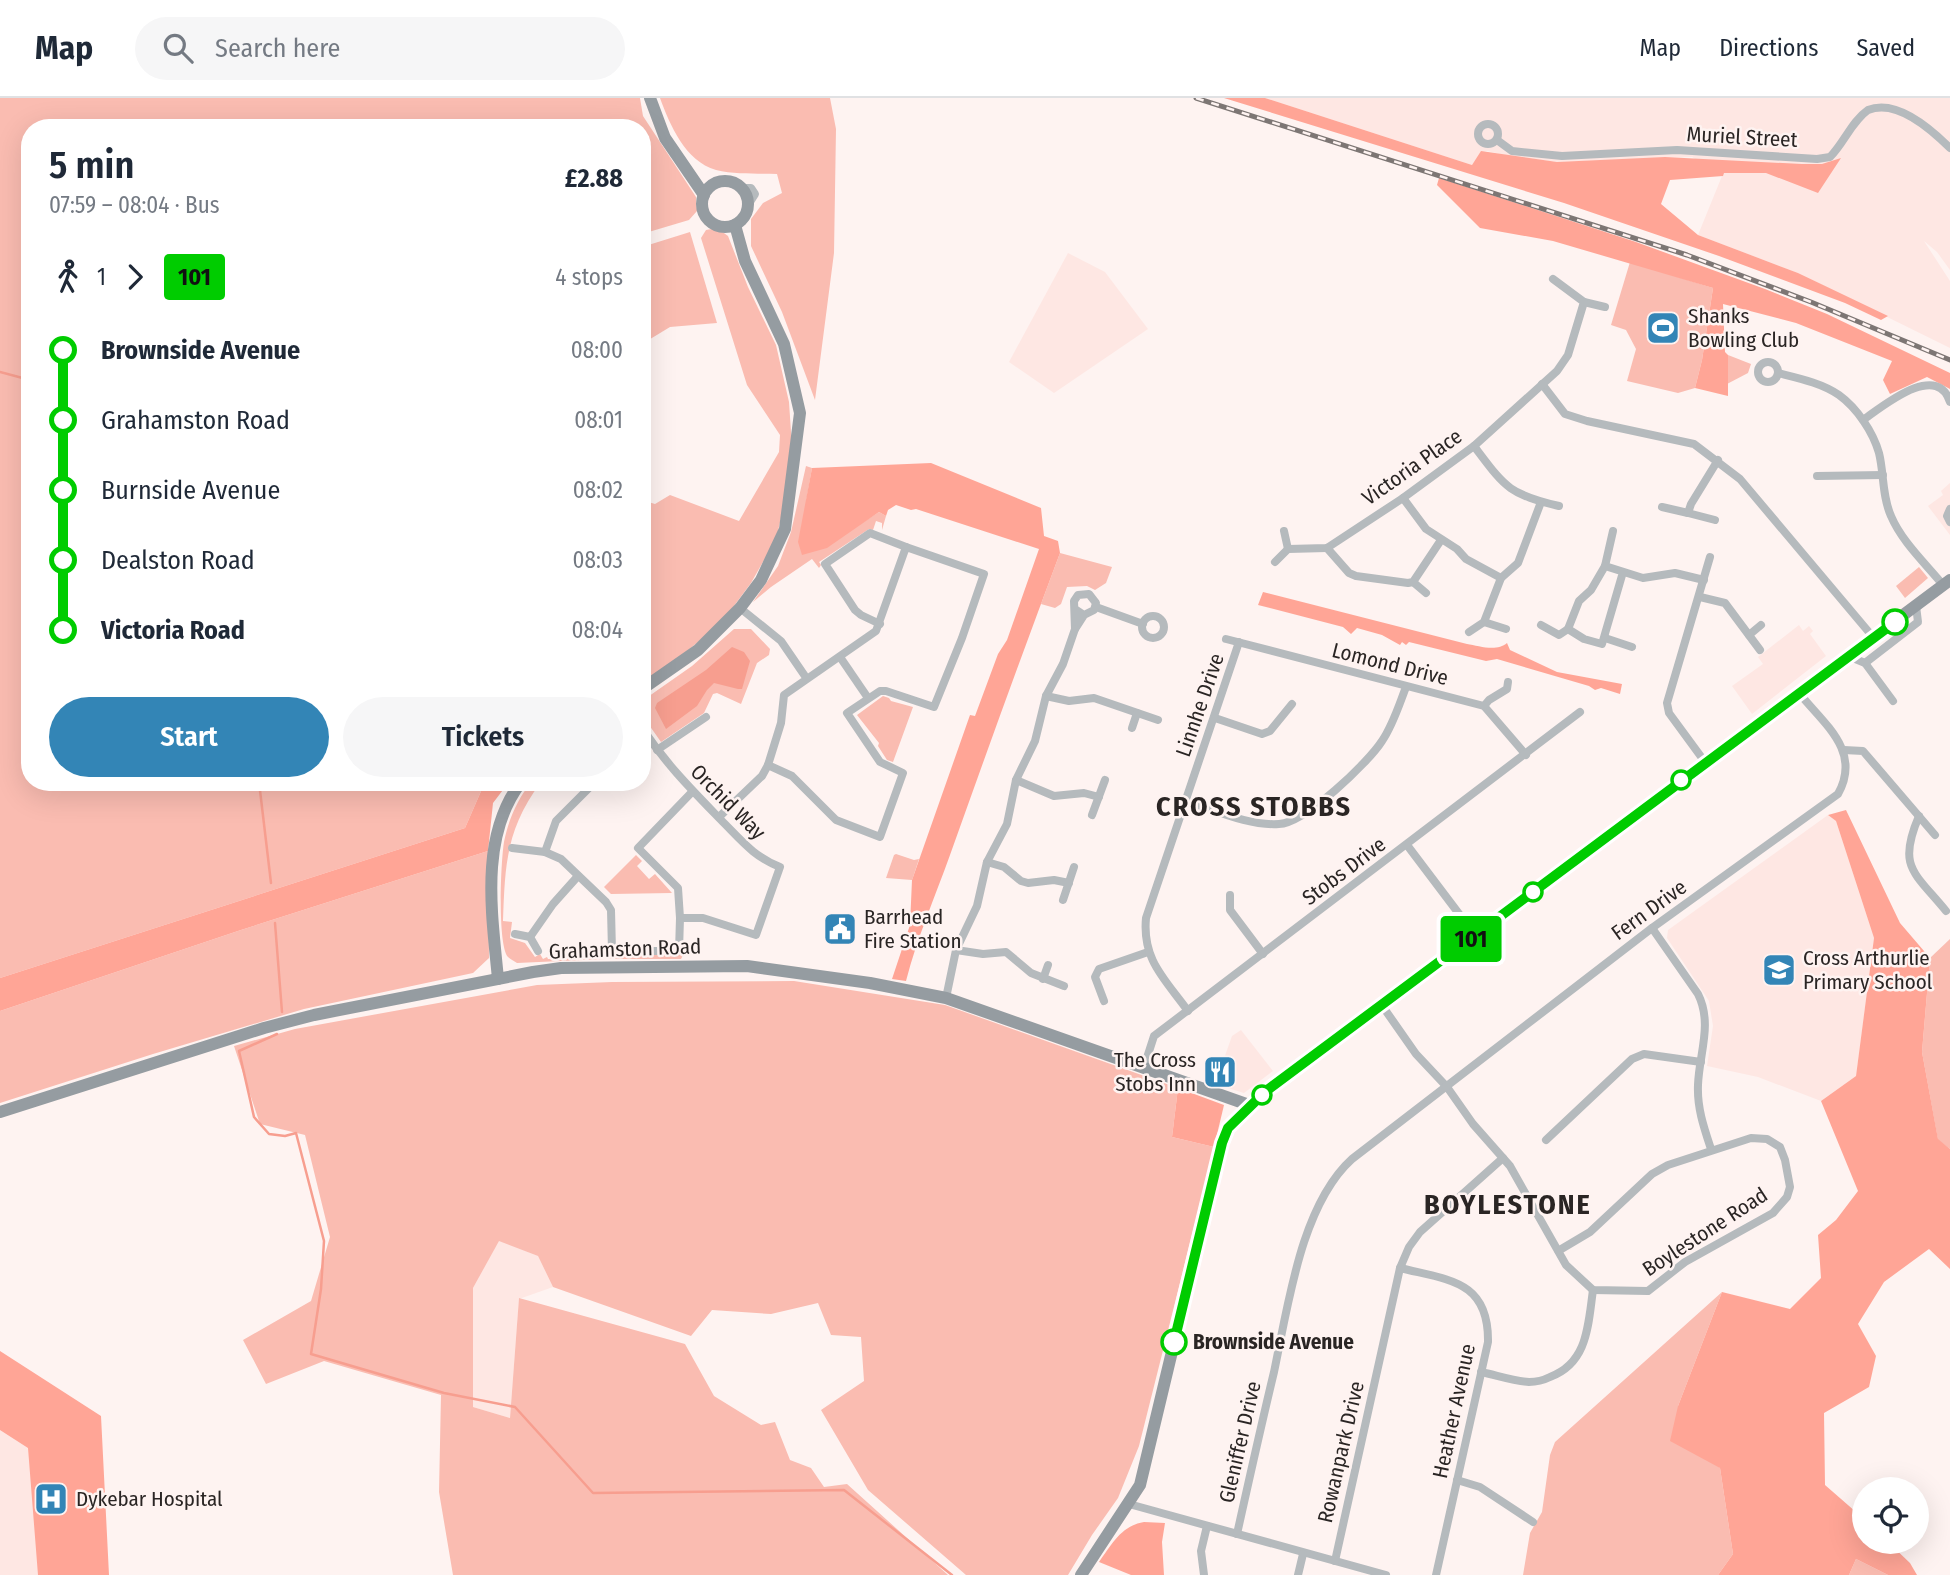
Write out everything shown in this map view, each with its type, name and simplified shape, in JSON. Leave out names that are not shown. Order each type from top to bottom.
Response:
[{"type":"main road","points":[[650,98],[665,138],[704,195]]},
{"type":"main road","points":[[728,181],[746,194],[748,205],[745,215],[735,225],[719,226],[712,223],[703,210],[704,195],[708,189],[728,181]]},
{"type":"main road","points":[[651,683],[698,650],[740,608],[761,580],[785,529],[800,413],[784,344],[745,261],[735,225]]},
{"type":"main road","points":[[1081,1575],[1140,1485],[1222,1143],[1228,1128],[1249,1105],[1381,1004],[1947,583]]},
{"type":"main road","points":[[498,979],[494,936],[493,855],[503,812],[516,791]]},
{"type":"main road","name":"Grahamston Road","points":[[0,1112],[264,1028],[498,979],[552,969],[747,966],[870,983],[946,998],[1249,1105]]},
{"type":"street","name":"Muriel Street","points":[[1497,140],[1512,152],[1562,156],[1677,150],[1817,159],[1830,156],[1875,102],[1916,115],[1950,148]]},
{"type":"street","points":[[1553,279],[1584,302],[1605,307]]},
{"type":"street","name":"Victoria Place","points":[[1327,548],[1403,498],[1474,446],[1557,371],[1569,355],[1584,302]]},
{"type":"street","points":[[1778,373],[1809,381],[1839,395],[1863,420],[1879,452],[1886,502],[1891,516],[1904,537],[1947,583]]},
{"type":"street","points":[[1542,384],[1565,414],[1694,444],[1718,460],[1740,479],[1873,638]]},
{"type":"street","points":[[1863,420],[1901,394],[1930,385],[1941,387],[1950,402]]},
{"type":"street","points":[[1474,446],[1499,480],[1517,494],[1559,506]]},
{"type":"street","points":[[1688,513],[1718,460]]},
{"type":"street","points":[[1817,476],[1883,475]]},
{"type":"street","points":[[1403,498],[1426,529],[1457,549],[1466,559],[1501,578]]},
{"type":"street","points":[[1469,632],[1484,622],[1501,578],[1518,563],[1541,502]]},
{"type":"street","points":[[1662,508],[1714,520]]},
{"type":"street","points":[[1950,509],[1947,516],[1950,522]]},
{"type":"street","points":[[1284,531],[1288,549]]},
{"type":"street","points":[[1541,625],[1559,635],[1567,629],[1579,601],[1591,590],[1605,566],[1613,531]]},
{"type":"street","points":[[768,765],[792,776],[836,821],[880,837],[903,773],[880,762],[847,713],[880,691],[934,707],[984,574],[870,533],[825,564],[855,610],[880,624]]},
{"type":"street","points":[[1412,582],[1441,540]]},
{"type":"street","points":[[719,817],[761,776],[768,765],[781,723],[784,695],[874,633],[880,624],[906,547]]},
{"type":"street","points":[[1275,562],[1288,549],[1327,548],[1349,573],[1412,582],[1426,593]]},
{"type":"street","points":[[1704,762],[1669,713],[1667,703],[1710,557]]},
{"type":"street","points":[[1605,566],[1643,578],[1675,573],[1703,580]]},
{"type":"street","points":[[1567,629],[1584,639],[1602,644],[1623,572]]},
{"type":"street","points":[[946,998],[956,950],[977,906],[986,862],[1007,824],[1016,780],[1035,741],[1046,696],[1063,664],[1075,629],[1084,615],[1091,613],[1096,607],[1095,599],[1089,594],[1082,593],[1072,602]]},
{"type":"street","points":[[1700,597],[1725,603],[1760,650]]},
{"type":"street","points":[[1072,602],[1084,615]]},
{"type":"street","points":[[1072,602],[1075,629]]},
{"type":"street","points":[[1865,663],[1919,622],[1916,606]]},
{"type":"street","points":[[1096,607],[1143,624]]},
{"type":"street","points":[[740,608],[780,641],[807,679]]},
{"type":"street","points":[[1484,622],[1506,629]]},
{"type":"street","points":[[1749,635],[1761,625]]},
{"type":"street","points":[[1605,638],[1632,647]]},
{"type":"street","name":"Lomond Drive","points":[[1226,639],[1484,706]]},
{"type":"street","name":"Linnhe Drive","points":[[1188,1011],[1148,952],[1146,918],[1240,642]]},
{"type":"street","points":[[1848,656],[1865,663],[1893,701]]},
{"type":"street","points":[[840,657],[867,698]]},
{"type":"street","points":[[1508,682],[1507,690],[1484,706],[1525,755]]},
{"type":"street","points":[[1186,801],[1262,824],[1296,821],[1378,747],[1406,687]]},
{"type":"street","points":[[1798,693],[1844,750],[1863,751],[1935,835]]},
{"type":"street","points":[[1046,696],[1069,701],[1094,698],[1158,720]]},
{"type":"street","points":[[1215,718],[1262,734],[1270,731],[1292,704]]},
{"type":"street","name":"Stobs Drive","points":[[1144,1067],[1154,1036],[1580,712]]},
{"type":"street","points":[[1132,728],[1137,713]]},
{"type":"street","points":[[651,747],[706,717]]},
{"type":"street","name":"Orchid Way","points":[[651,742],[692,792],[759,858],[780,867],[756,935],[703,918],[680,918]]},
{"type":"street","name":"Fern Drive","points":[[1447,1087],[1652,928],[1838,794],[1846,772],[1844,750]]},
{"type":"street","points":[[1016,780],[1054,796],[1084,793],[1098,797]]},
{"type":"street","points":[[1092,815],[1105,780]]},
{"type":"street","points":[[545,852],[556,821],[586,791]]},
{"type":"street","points":[[512,848],[545,852],[561,859],[607,902],[611,910],[612,951],[679,951],[678,888],[638,848],[692,792]]},
{"type":"street","points":[[1919,816],[1908,842],[1911,867],[1946,911]]},
{"type":"street","points":[[1407,845],[1475,935]]},
{"type":"street","points":[[986,862],[1004,867],[1021,881],[1028,883],[1054,880],[1069,883]]},
{"type":"street","points":[[1063,900],[1074,867]]},
{"type":"street","points":[[530,937],[553,904],[578,876]]},
{"type":"street","points":[[1230,895],[1230,910],[1263,954]]},
{"type":"street","points":[[1652,928],[1704,1006],[1706,1018],[1698,1084],[1698,1110],[1711,1149]]},
{"type":"street","points":[[515,934],[530,937],[538,951]]},
{"type":"street","points":[[956,950],[984,954],[1006,952],[1025,970],[1064,986]]},
{"type":"street","points":[[1104,1001],[1095,976],[1099,969],[1148,952]]},
{"type":"street","points":[[1043,979],[1048,965]]},
{"type":"street","points":[[1381,1004],[1416,1054],[1447,1087],[1473,1124],[1503,1157],[1529,1196],[1558,1251],[1577,1278],[1593,1290],[1587,1333],[1581,1354],[1572,1364],[1558,1374],[1530,1382],[1481,1372]]},
{"type":"street","points":[[1546,1140],[1632,1059],[1644,1054],[1701,1062]]},
{"type":"street","name":"Gleniffer Drive","points":[[1237,1534],[1296,1270],[1317,1208],[1340,1170],[1447,1087]]},
{"type":"street","name":"Boylestone Road","points":[[1558,1251],[1590,1232],[1652,1174],[1668,1165],[1751,1138],[1767,1139],[1780,1147],[1790,1187],[1773,1213],[1685,1262],[1648,1291],[1593,1290]]},
{"type":"street","name":"Rowanpark Drive","points":[[1335,1561],[1400,1268],[1409,1247],[1420,1232],[1503,1157]]},
{"type":"street","name":"Heather Avenue","points":[[1400,1268],[1459,1283],[1480,1302],[1489,1325],[1489,1342],[1436,1575]]},
{"type":"street","points":[[1457,1480],[1480,1487],[1533,1522]]},
{"type":"street","points":[[1129,1504],[1385,1575]]},
{"type":"street","points":[[1519,1526],[1524,1517]]},
{"type":"street","points":[[1204,1575],[1201,1551],[1207,1526]]},
{"type":"street","points":[[1298,1575],[1303,1554]]},
{"type":"shaded area","points":[[0,98],[640,98],[645,119],[21,119],[21,791],[481,791],[465,828],[0,978]]},
{"type":"shaded area","points":[[660,98],[830,98],[836,129],[834,253],[815,400],[782,312],[751,246],[751,219],[763,203],[782,193],[777,174],[731,173],[705,165],[680,141]]},
{"type":"shaded area","points":[[1224,98],[1265,98],[1472,165],[1481,151],[1557,162],[1665,157],[1822,164],[1841,158],[1818,193],[1766,173],[1724,173],[1723,176],[1670,180],[1661,204],[1698,235],[1798,273],[1888,316],[1881,320],[1845,303],[1719,256],[1564,203]]},
{"type":"shaded area","points":[[1265,98],[1950,98],[1950,270],[1937,252],[1924,241],[1950,281],[1950,348],[1798,273],[1698,235],[1722,176],[1692,157],[1557,162],[1487,151],[1481,152],[1472,165]]},
{"type":"shaded area","points":[[651,128],[696,197],[697,211],[689,220],[651,231]]},
{"type":"shaded area","points":[[1439,178],[1636,242],[1827,314],[1950,373],[1950,389],[1927,377],[1890,394],[1883,380],[1892,361],[1796,323],[1723,304],[1725,352],[1728,355],[1728,396],[1695,388],[1713,288],[1553,241],[1480,228],[1437,185]]},
{"type":"shaded area","points":[[717,228],[728,236],[748,287],[776,345],[789,402],[792,447],[786,498],[776,539],[751,583],[722,622],[651,678],[651,503],[655,504],[670,495],[739,521],[779,452],[780,435],[747,385],[701,238],[706,230]]},
{"type":"shaded area","points":[[690,232],[717,323],[670,327],[651,339],[651,244]]},
{"type":"shaded area","points":[[1068,253],[1105,272],[1148,329],[1054,393],[1009,362]]},
{"type":"shaded area","name":"Shanks Bowling Club","points":[[1630,262],[1713,288],[1695,388],[1678,393],[1627,381],[1636,349],[1626,330],[1611,325]]},
{"type":"shaded area","points":[[1728,355],[1751,364],[1748,373],[1727,384]]},
{"type":"shaded area","points":[[931,463],[1041,508],[1044,536],[1058,541],[1060,553],[921,933],[906,981],[892,979],[910,925],[912,880],[970,715],[975,716],[998,654],[1007,640],[1039,549],[896,505],[888,510],[886,516],[879,512],[827,548],[802,555],[798,542],[812,468]]},
{"type":"shaded area","points":[[806,466],[812,468],[806,502],[854,528],[879,512],[886,516],[882,530],[882,523],[876,521],[873,530],[869,529],[819,562],[819,568],[812,559],[753,602],[778,566],[791,532]]},
{"type":"shaded area","points":[[1950,483],[1950,535],[1928,506],[1943,495],[1941,491]]},
{"type":"shaded area","points":[[1060,553],[1112,567],[1106,583],[1095,590],[1087,586],[1067,587],[1061,604],[1055,608],[1041,604]]},
{"type":"shaded area","points":[[1919,567],[1928,578],[1905,598],[1896,586]]},
{"type":"shaded area","points":[[1263,592],[1467,644],[1493,648],[1507,643],[1510,650],[1557,672],[1622,684],[1620,694],[1601,688],[1595,690],[1497,659],[1486,661],[1409,642],[1406,645],[1402,642],[1400,645],[1382,635],[1357,628],[1351,634],[1343,627],[1258,605]]},
{"type":"shaded area","points":[[1799,625],[1803,631],[1809,626],[1813,631],[1810,634],[1826,656],[1752,714],[1732,686],[1763,664],[1758,657]]},
{"type":"shaded area","points":[[734,629],[751,629],[770,649],[769,655],[757,663],[741,704],[717,693],[713,694],[704,713],[661,742],[651,728],[651,695],[692,666]]},
{"type":"shaded area","points":[[732,647],[744,652],[750,661],[742,689],[714,683],[697,706],[666,729],[655,708],[657,703],[706,670]]},
{"type":"shaded area","points":[[883,696],[913,707],[893,762],[887,760],[878,746],[879,743],[857,715]]},
{"type":"shaded area","points":[[481,791],[502,791],[493,803],[488,851],[0,1011],[0,978],[465,828]]},
{"type":"shaded area","points":[[525,791],[535,791],[514,832],[507,865],[503,921],[512,922],[510,938],[525,943],[535,957],[540,954],[543,959],[605,959],[517,963],[508,957],[502,936],[504,842],[514,810]]},
{"type":"shaded area","points":[[1846,810],[1900,923],[1930,958],[1922,1052],[1938,1139],[1950,1149],[1950,1269],[1929,1249],[1884,1282],[1858,1324],[1876,1356],[1869,1387],[1824,1413],[1825,1485],[1852,1509],[1852,1554],[1901,1554],[1917,1575],[1888,1575],[1856,1559],[1849,1575],[1718,1575],[1733,1554],[1720,1468],[1670,1441],[1678,1406],[1722,1292],[1790,1309],[1821,1278],[1818,1235],[1836,1220],[1858,1191],[1821,1101],[1856,1076],[1874,938],[1836,821],[1828,815]]},
{"type":"shaded area","name":"Cross Arthurlie Primary School","points":[[1828,815],[1836,821],[1874,938],[1856,1076],[1821,1101],[1758,1077],[1707,1066],[1713,1026],[1709,1001],[1667,938],[1668,930]]},
{"type":"shaded area","points":[[488,851],[489,958],[473,973],[304,1009],[0,1103],[0,1011]]},
{"type":"shaded area","points":[[896,854],[919,859],[912,880],[886,878]]},
{"type":"shaded area","points":[[636,855],[642,861],[637,866],[649,879],[655,874],[672,893],[611,894],[604,887]]},
{"type":"shaded area","points":[[1950,939],[1950,1149],[1938,1140],[1922,1052],[1930,958]]},
{"type":"shaded area","points":[[608,955],[683,955],[681,959],[608,959]]},
{"type":"shaded area","points":[[794,981],[945,1005],[1178,1088],[1172,1137],[1214,1147],[1139,1446],[1118,1498],[1068,1575],[966,1575],[868,1490],[821,1410],[864,1381],[861,1337],[831,1335],[818,1303],[771,1314],[712,1310],[691,1336],[553,1287],[538,1256],[499,1241],[473,1288],[473,1407],[510,1418],[519,1298],[685,1344],[714,1396],[761,1425],[775,1422],[790,1460],[811,1468],[824,1487],[847,1484],[948,1575],[453,1575],[439,1492],[441,1395],[324,1361],[266,1384],[243,1340],[311,1301],[330,1237],[305,1135],[260,1124],[234,1046],[295,1029],[537,985]]},
{"type":"shaded area","points":[[1241,1030],[1273,1071],[1244,1093],[1215,1084],[1232,1036]]},
{"type":"shaded area","points":[[1178,1088],[1224,1105],[1214,1147],[1172,1137]]},
{"type":"shaded area","points":[[499,1240],[538,1256],[553,1287],[519,1299],[510,1418],[473,1407],[473,1288]]},
{"type":"shaded area","points":[[1722,1292],[1678,1406],[1720,1468],[1733,1554],[1718,1575],[1523,1575],[1530,1533],[1542,1512],[1550,1455],[1555,1442]]},
{"type":"shaded area","name":"Dykebar Hospital","points":[[0,1351],[101,1416],[109,1575],[38,1575],[28,1448],[0,1430]]},
{"type":"shaded area","name":"Dykebar Hospital","points":[[0,1357],[104,1575],[0,1575]]},
{"type":"shaded area","points":[[1144,1522],[1165,1523],[1162,1542],[1164,1575],[1131,1575],[1099,1562],[1123,1532]]},
{"type":"shaded area","points":[[1856,1559],[1888,1575],[1849,1575]]},
{"type":"waterway","points":[[0,372],[21,378]]},
{"type":"waterway","points":[[260,791],[271,883]]},
{"type":"waterway","points":[[275,923],[282,1012]]},
{"type":"waterway","points":[[277,1034],[239,1051],[254,1117],[269,1134],[285,1136],[296,1133],[324,1241],[321,1289],[311,1354],[444,1393],[515,1407],[593,1493],[844,1490],[952,1575]]},
{"type":"railway","points":[[1196,98],[1687,255],[1811,302],[1950,360]]},
{"type":"bus line","name":"101","points":[[1174,1342],[1222,1143],[1228,1128],[1249,1105],[1704,762],[1895,622]]},
{"type":"place","name":"Shanks Bowling Club","points":[[1663,328]]},
{"type":"place","name":"Barrhead Fire Station","points":[[840,929]]},
{"type":"place","name":"Cross Arthurlie Primary School","points":[[1779,970]]},
{"type":"place","name":"The Cross Stobs Inn","points":[[1220,1072]]},
{"type":"place","name":"Brownside Avenue","points":[[1174,1342]]},
{"type":"place","name":"Dykebar Hospital","points":[[51,1499]]},
{"type":"district","name":"CROSS STOBBS","points":[[1254,806]]},
{"type":"district","name":"BOYLESTONE","points":[[1508,1204]]}]
